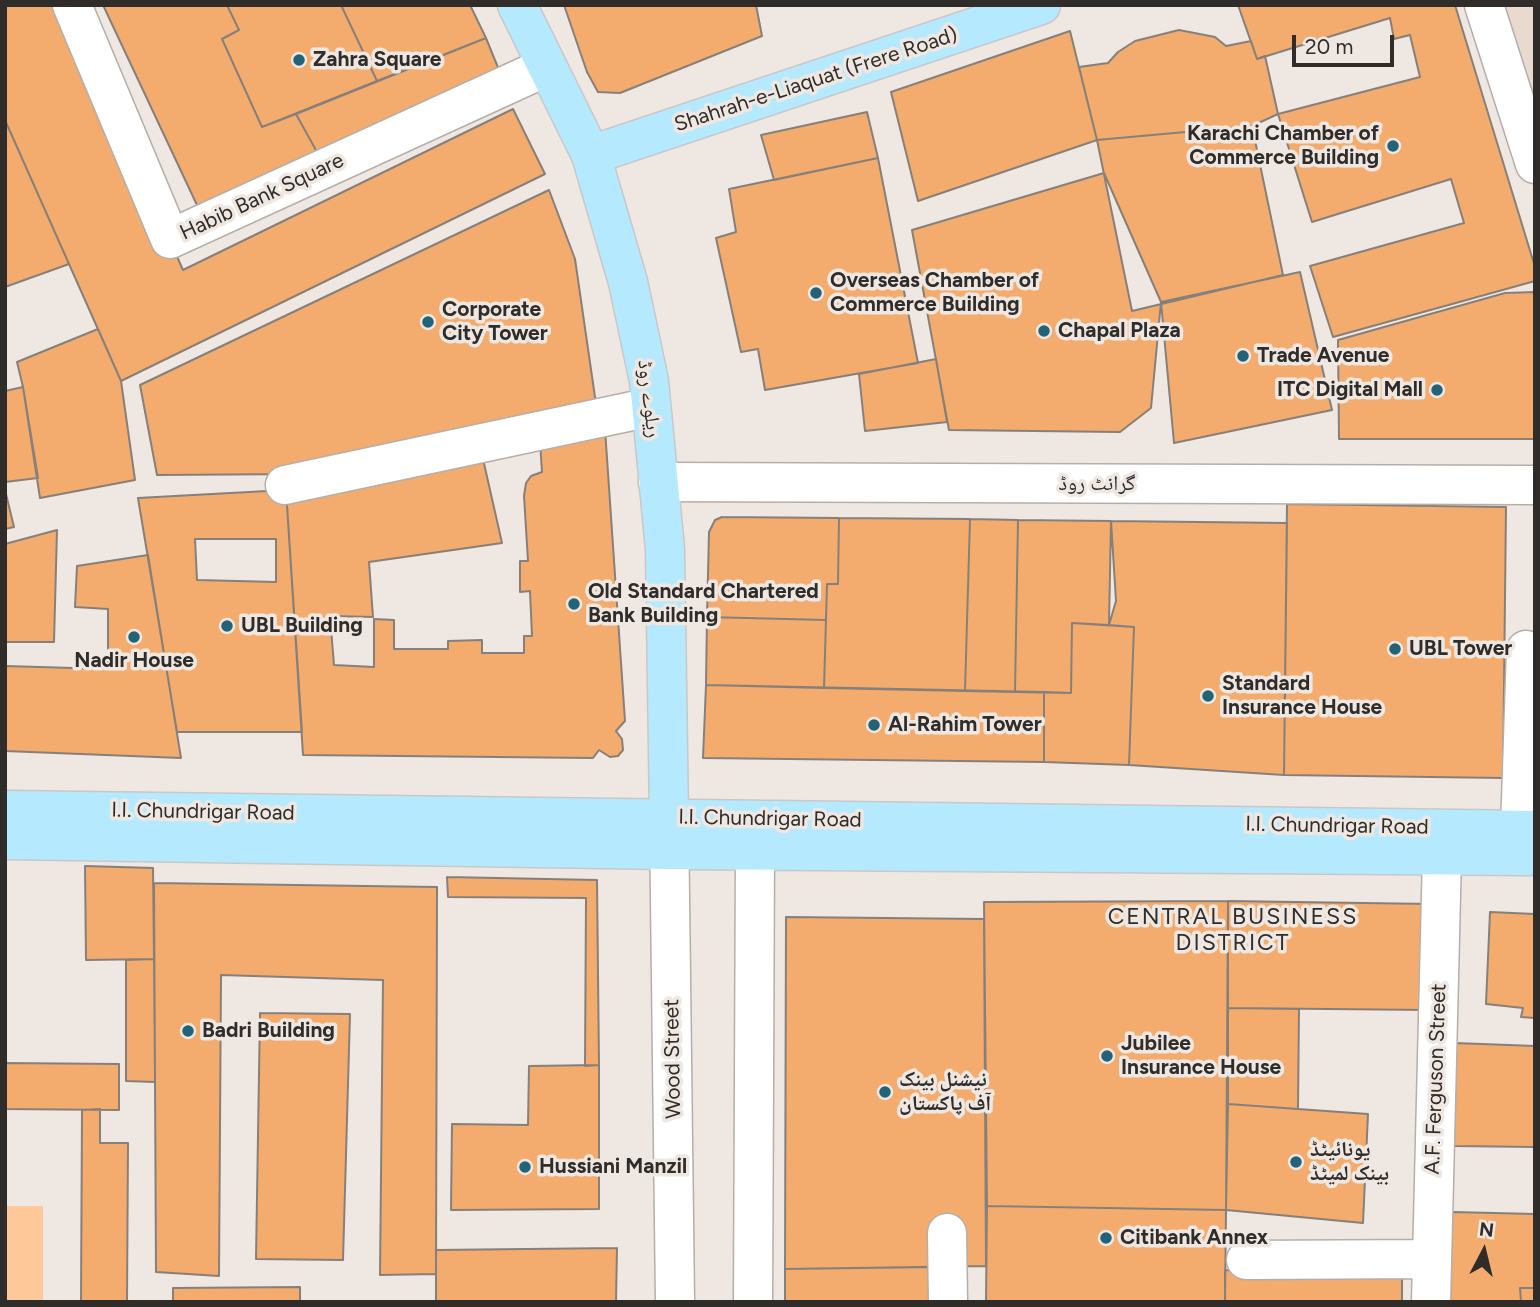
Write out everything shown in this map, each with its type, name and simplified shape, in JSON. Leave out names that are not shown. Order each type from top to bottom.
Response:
[{"type":"main road","name":"ریلوے روڈ","points":[[517,5],[591,155],[628,282],[649,381],[665,549],[670,834]]},
{"type":"main road","name":"Shahrah-e-Liaquat (Frere Road)","points":[[591,155],[1041,5]]},
{"type":"main road","name":"I.I. Chundrigar Road","points":[[5,810],[670,834],[755,850],[1442,855],[1530,838]]},
{"type":"main road","name":"I.I. Chundrigar Road","points":[[5,840],[670,834],[1530,838]]},
{"type":"street","name":"Habib Bank Square","points":[[72,5],[170,239],[546,67]]},
{"type":"street","points":[[1485,5],[1535,164]]},
{"type":"street","points":[[285,485],[651,407]]},
{"type":"street","name":"گرانٹ روڈ","points":[[658,482],[1535,485]]},
{"type":"street","points":[[1526,650],[1530,838]]},
{"type":"street","name":"Wood Street","points":[[670,834],[675,1302]]},
{"type":"street","points":[[753,1302],[755,850]]},
{"type":"street","name":"A.F. Ferguson Street","points":[[1430,1302],[1442,855]]},
{"type":"street","points":[[947,1233],[948,1302]]},
{"type":"street","points":[[1245,1260],[1432,1259]]},
{"type":"shaded area","points":[[1484,5],[1535,5],[1535,164]]},
{"type":"shaded area","points":[[5,1206],[43,1206],[43,1302],[5,1302]]},
{"type":"building","points":[[5,5],[65,5],[183,270],[513,109],[545,174],[121,381],[5,120]]},
{"type":"building","points":[[103,5],[227,5],[239,30],[222,39],[262,127],[296,114],[323,163],[204,220]]},
{"type":"building","name":"Zahra Square","points":[[227,5],[341,5],[377,81],[262,127],[222,39],[239,30]]},
{"type":"building","points":[[341,5],[470,5],[486,38],[377,81]]},
{"type":"building","points":[[564,5],[756,5],[762,36],[620,93],[598,92],[587,72]]},
{"type":"building","name":"Karachi Chamber of Commerce Building","points":[[1238,5],[1455,5],[1535,267],[1535,281],[1333,337],[1310,266],[1464,223],[1451,179],[1312,222],[1278,114],[1420,77],[1410,35],[1394,39],[1390,18],[1257,59]]},
{"type":"building","points":[[1179,30],[1215,37],[1226,46],[1251,41],[1257,59],[1265,56],[1278,114],[1252,126],[1097,140],[1079,67],[1108,63],[1118,52],[1135,41]]},
{"type":"building","points":[[1070,31],[1097,140],[918,201],[891,92]]},
{"type":"building","points":[[486,38],[503,80],[323,163],[296,114]]},
{"type":"building","points":[[867,112],[878,158],[774,180],[761,135]]},
{"type":"building","points":[[5,120],[69,264],[5,287]]},
{"type":"building","points":[[1252,126],[1283,275],[1132,311],[1097,140]]},
{"type":"building","name":"Overseas Chamber of Commerce Building","points":[[878,158],[918,363],[765,390],[758,349],[741,352],[716,238],[736,232],[729,189]]},
{"type":"building","name":"Chapal Plaza","points":[[1104,173],[1161,302],[1151,408],[1120,432],[949,430],[912,230]]},
{"type":"building","name":"Corporate City Tower","points":[[549,190],[575,259],[597,411],[304,474],[157,475],[140,385]]},
{"type":"building","name":"Trade Avenue","points":[[1300,272],[1332,410],[1174,443],[1161,302]]},
{"type":"building","name":"ITC Digital Mall","points":[[1535,292],[1535,439],[1339,439],[1338,340],[1505,293]]},
{"type":"building","points":[[98,329],[121,381],[135,480],[40,498],[17,362]]},
{"type":"building","points":[[936,359],[947,422],[865,431],[859,374]]},
{"type":"building","points":[[23,387],[38,478],[5,482],[5,391]]},
{"type":"building","name":"Old Standard Chartered Bank Building","points":[[605,429],[625,721],[616,731],[622,739],[623,750],[618,756],[610,757],[599,750],[593,758],[303,755],[286,490],[483,459],[502,543],[369,562],[373,617],[330,616],[334,665],[374,667],[374,619],[394,620],[394,649],[448,649],[448,641],[482,640],[482,653],[524,653],[524,636],[532,636],[530,591],[520,592],[520,561],[528,561],[524,496],[526,483],[531,476],[542,472],[540,441]]},
{"type":"building","points":[[5,490],[14,527],[5,529]]},
{"type":"building","name":"UBL Building","points":[[286,490],[302,732],[177,732],[138,498]],"holes":[[[195,539],[276,539],[276,582],[197,580]]]},
{"type":"building","name":"UBL Tower","points":[[1287,504],[1506,507],[1503,778],[1284,775]]},
{"type":"building","points":[[722,517],[839,518],[838,584],[827,584],[826,620],[707,617],[709,532],[715,520]]},
{"type":"building","points":[[839,518],[970,519],[965,691],[824,688],[827,584],[838,584]]},
{"type":"building","points":[[970,519],[1018,520],[1015,692],[965,691]]},
{"type":"building","points":[[1018,520],[1111,521],[1109,625],[1072,623],[1071,693],[1015,692]]},
{"type":"building","name":"Standard Insurance House","points":[[1111,521],[1287,523],[1284,775],[1129,765],[1134,627],[1109,625],[1116,601]]},
{"type":"building","points":[[57,530],[54,642],[5,642],[5,544]]},
{"type":"building","name":"Nadir House","points":[[148,555],[181,758],[5,751],[5,666],[108,669],[108,609],[75,607],[77,566]]},
{"type":"building","points":[[707,617],[826,620],[824,688],[706,685]]},
{"type":"building","points":[[1072,623],[1134,627],[1129,765],[1044,762],[1044,692],[1071,693]]},
{"type":"building","name":"Al-Rahim Tower","points":[[706,685],[1044,692],[1044,762],[703,758]]},
{"type":"building","points":[[85,866],[153,868],[154,959],[86,960]]},
{"type":"building","points":[[447,877],[597,880],[599,1065],[585,1066],[586,898],[448,897]]},
{"type":"building","name":"Badri Building","points":[[154,883],[437,887],[436,1274],[380,1275],[383,980],[221,975],[219,1276],[156,1272]]},
{"type":"building","name":"Jubilee Insurance House","points":[[1228,901],[1226,1210],[987,1206],[984,902]]},
{"type":"building","points":[[1228,901],[1431,904],[1429,1010],[1228,1008]]},
{"type":"building","points":[[1490,912],[1535,914],[1535,1018],[1521,1017],[1523,1008],[1486,1004]]},
{"type":"building","name":"نیشنل بینک آف پاکستان","points":[[786,917],[984,919],[986,1266],[785,1269]]},
{"type":"building","points":[[154,959],[155,1082],[126,1081],[126,960]]},
{"type":"building","points":[[1228,1008],[1299,1009],[1298,1109],[1228,1104]]},
{"type":"building","points":[[260,1013],[350,1014],[343,1260],[256,1259]]},
{"type":"building","points":[[1455,1043],[1535,1046],[1535,1147],[1454,1146]]},
{"type":"building","points":[[5,1063],[119,1064],[119,1110],[5,1109]]},
{"type":"building","name":"Hussiani Manzil","points":[[599,1065],[599,1209],[451,1210],[452,1124],[528,1125],[529,1066]]},
{"type":"building","name":"یونائیٹڈ بینک لمیٹڈ","points":[[1228,1104],[1368,1114],[1363,1223],[1226,1210]]},
{"type":"building","points":[[100,1109],[100,1143],[128,1143],[127,1302],[81,1302],[82,1110]]},
{"type":"building","name":"Citibank Annex","points":[[987,1206],[1226,1210],[1225,1302],[986,1302]]},
{"type":"building","points":[[1452,1212],[1535,1214],[1535,1288],[1520,1288],[1521,1302],[1450,1302]]},
{"type":"building","points":[[617,1248],[616,1302],[436,1302],[436,1250]]},
{"type":"building","points":[[936,1267],[936,1302],[785,1302],[785,1269]]},
{"type":"building","points":[[1225,1270],[1402,1273],[1402,1302],[1225,1302]]},
{"type":"building","points":[[300,1287],[300,1302],[173,1302],[173,1288]]},
{"type":"building","points":[[1520,1288],[1535,1288],[1535,1302],[1521,1302]]},
{"type":"place","name":"Zahra Square","points":[[299,60]]},
{"type":"place","name":"Karachi Chamber of Commerce Building","points":[[1393,146]]},
{"type":"place","name":"Overseas Chamber of Commerce Building","points":[[816,293]]},
{"type":"place","name":"Corporate City Tower","points":[[428,322]]},
{"type":"place","name":"Chapal Plaza","points":[[1044,331]]},
{"type":"place","name":"Trade Avenue","points":[[1243,356]]},
{"type":"place","name":"ITC Digital Mall","points":[[1437,390]]},
{"type":"place","name":"Old Standard Chartered Bank Building","points":[[574,604]]},
{"type":"place","name":"UBL Building","points":[[227,626]]},
{"type":"place","name":"Nadir House","points":[[134,637]]},
{"type":"place","name":"UBL Tower","points":[[1395,649]]},
{"type":"place","name":"Standard Insurance House","points":[[1208,696]]},
{"type":"place","name":"Al-Rahim Tower","points":[[874,725]]},
{"type":"place","name":"Badri Building","points":[[188,1031]]},
{"type":"place","name":"Jubilee Insurance House","points":[[1107,1056]]},
{"type":"place","name":"نیشنل بینک آف پاکستان","points":[[885,1092]]},
{"type":"place","name":"یونائیٹڈ بینک لمیٹڈ","points":[[1296,1162]]},
{"type":"place","name":"Hussiani Manzil","points":[[525,1167]]},
{"type":"place","name":"Citibank Annex","points":[[1106,1238]]},
{"type":"district","name":"CENTRAL BUSINESS DISTRICT","points":[[1233,930]]}]
